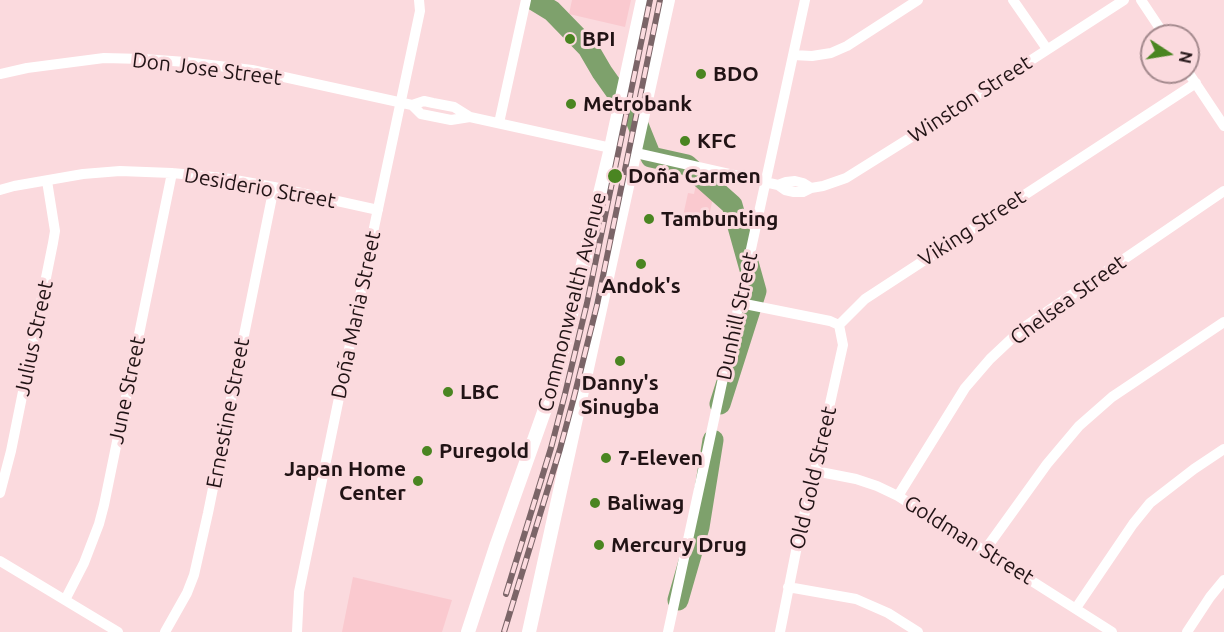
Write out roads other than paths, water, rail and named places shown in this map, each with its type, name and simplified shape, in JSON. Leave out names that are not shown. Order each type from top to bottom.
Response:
[{"type":"main road","name":"Commonwealth Avenue","points":[[468,632],[555,381],[611,148],[643,0]]},
{"type":"main road","name":"Commonwealth Avenue","points":[[529,632],[668,0]]},
{"type":"street","name":"Doña Maria Street","points":[[297,632],[299,592],[378,210],[406,104],[420,10],[419,0]]},
{"type":"street","points":[[499,123],[526,0]]},
{"type":"street","name":"Dunhill Street","points":[[668,632],[805,0]]},
{"type":"street","points":[[793,55],[812,57],[847,46],[918,0]]},
{"type":"street","points":[[1013,0],[1047,49]]},
{"type":"street","name":"Winston Street","points":[[636,153],[778,185],[795,181],[811,188],[823,186],[846,178],[1124,0]]},
{"type":"street","points":[[1141,0],[1157,24]]},
{"type":"street","name":"Don Jose Street","points":[[0,74],[27,68],[104,58],[186,62],[252,70],[406,104],[421,114],[451,120],[470,117],[611,148]]},
{"type":"street","name":"Viking Street","points":[[838,325],[865,299],[1194,84]]},
{"type":"street","points":[[1197,84],[1224,126]]},
{"type":"street","name":"Desiderio Street","points":[[0,190],[82,174],[120,171],[172,173],[224,178],[378,210]]},
{"type":"street","name":"June Street","points":[[64,600],[84,563],[104,505],[172,173]]},
{"type":"street","name":"Julius Street","points":[[0,493],[11,451],[54,243],[47,181]]},
{"type":"street","name":"Ernestine Street","points":[[165,632],[187,593],[194,575],[274,187]]},
{"type":"street","name":"Chelsea Street","points":[[898,496],[965,388],[990,359],[1023,328],[1224,191]]},
{"type":"street","points":[[740,303],[830,321],[838,325]]},
{"type":"street","points":[[985,550],[1047,464],[1079,426],[1112,397],[1224,322]]},
{"type":"street","name":"Old Gold Street","points":[[780,632],[802,522],[843,345],[838,325]]},
{"type":"street","points":[[1076,608],[1150,503],[1224,449]]},
{"type":"street","name":"Goldman Street","points":[[815,471],[856,479],[898,496],[1112,632]]},
{"type":"street","points":[[0,561],[118,632]]},
{"type":"street","points":[[1187,632],[1224,580]]},
{"type":"street","points":[[788,587],[856,599],[888,613],[918,632]]},
{"type":"waterway","points":[[534,0],[552,11],[588,48],[636,120],[651,157],[687,165],[732,205],[756,291],[720,404]]},
{"type":"waterway","points":[[678,600],[699,527],[713,440]]},
{"type":"railway","points":[[506,594],[551,448],[565,394],[587,303],[650,0]]},
{"type":"railway","points":[[504,632],[560,449],[597,305],[660,0]]},
{"type":"place","name":"BPI","points":[[570,39]]},
{"type":"place","name":"BDO","points":[[701,74]]},
{"type":"place","name":"Metrobank","points":[[571,104]]},
{"type":"place","name":"KFC","points":[[685,141]]},
{"type":"place","name":"Doña Carmen","points":[[615,176]]},
{"type":"place","name":"Tambunting","points":[[649,219]]},
{"type":"place","name":"Andok's","points":[[641,264]]},
{"type":"place","name":"Danny's Sinugba","points":[[620,361]]},
{"type":"place","name":"LBC","points":[[448,392]]},
{"type":"place","name":"Puregold","points":[[427,451]]},
{"type":"place","name":"7-Eleven","points":[[606,458]]},
{"type":"place","name":"Japan Home Center","points":[[418,481]]},
{"type":"place","name":"Baliwag","points":[[595,503]]},
{"type":"place","name":"Mercury Drug","points":[[599,545]]}]
